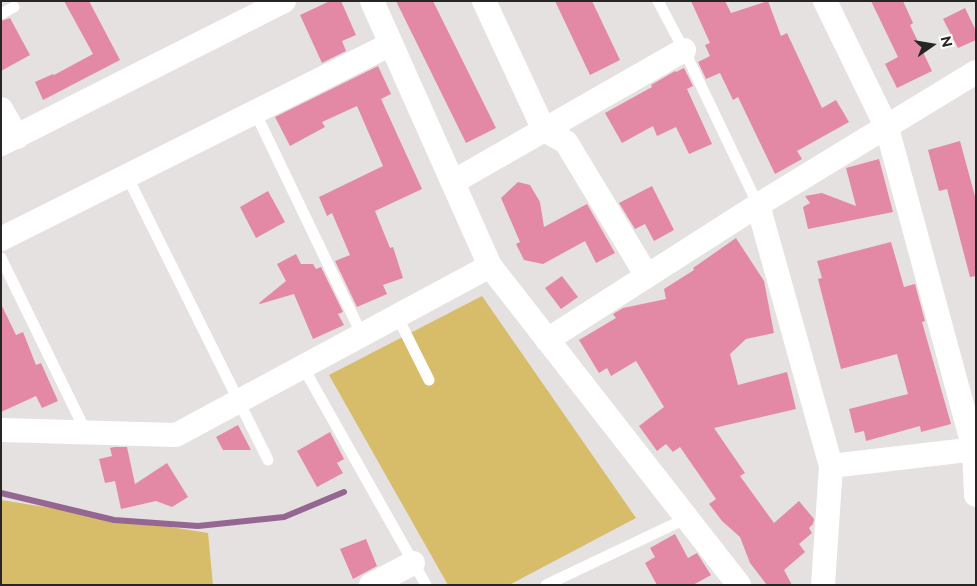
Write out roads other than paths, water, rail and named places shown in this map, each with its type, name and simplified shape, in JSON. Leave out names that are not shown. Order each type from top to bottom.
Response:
[{"type":"street","points":[[1,109],[9,141],[284,1]]},
{"type":"street","points":[[372,1],[490,266],[739,585]]},
{"type":"street","points":[[484,1],[544,130],[566,142],[647,276]]},
{"type":"street","points":[[825,1],[887,128],[975,449],[976,495]]},
{"type":"street","points":[[1,239],[391,44]]},
{"type":"street","points":[[453,182],[684,50]]},
{"type":"street","points":[[548,340],[758,205],[976,72]]},
{"type":"street","points":[[758,205],[831,466],[823,585]]},
{"type":"street","points":[[1,430],[176,435],[490,266]]},
{"type":"street","points":[[831,466],[975,449]]},
{"type":"street","points":[[371,585],[413,563]]},
{"type":"lane","points":[[658,1],[684,50],[758,205]]},
{"type":"lane","points":[[1,14],[14,7]]},
{"type":"lane","points":[[255,112],[362,335]]},
{"type":"lane","points":[[127,176],[268,460]]},
{"type":"lane","points":[[1,258],[86,432]]},
{"type":"lane","points":[[397,316],[429,380]]},
{"type":"lane","points":[[303,367],[426,585]]},
{"type":"lane","points":[[546,585],[687,518]]},
{"type":"waterway","points":[[1,493],[114,520],[198,526],[284,517],[344,492]]}]
